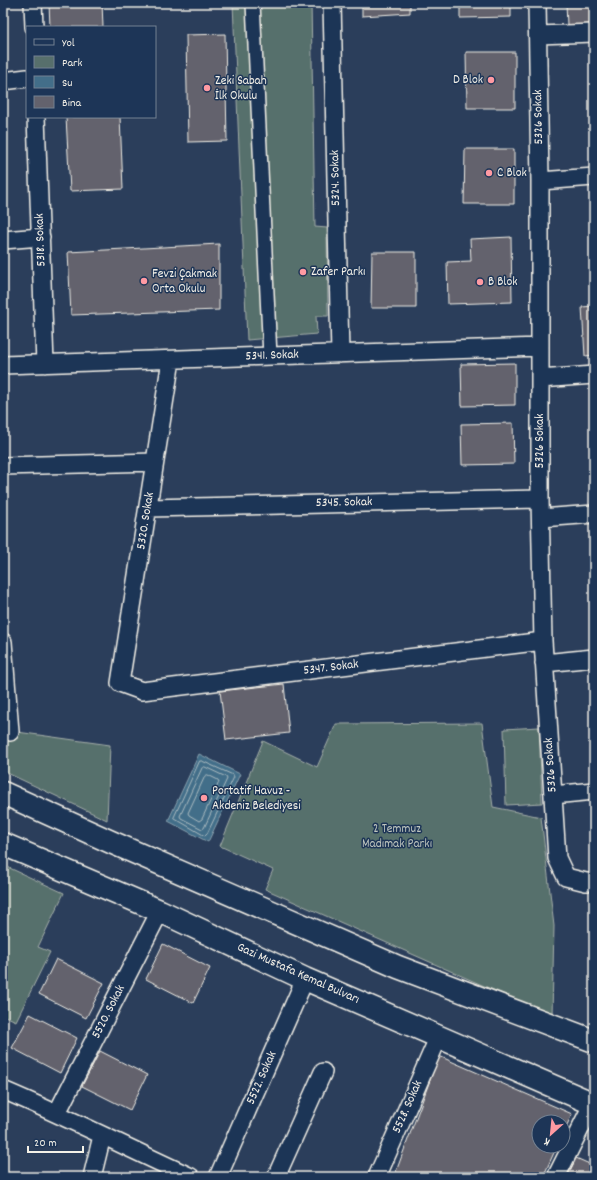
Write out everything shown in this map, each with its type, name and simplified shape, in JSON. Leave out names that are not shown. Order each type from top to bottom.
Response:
[{"type":"highway","points":[[3,793],[111,842],[398,967],[594,1041]]},
{"type":"highway","name":"Gazi Mustafa Kemal Bulvarı","points":[[3,844],[160,911],[305,979],[594,1103]]},
{"type":"street","points":[[33,3],[34,26]]},
{"type":"street","points":[[253,3],[270,356]]},
{"type":"street","name":"5324. Sokak","points":[[332,3],[340,354]]},
{"type":"street","name":"5326 Sokak","points":[[538,3],[540,180],[540,499],[544,663],[557,858],[566,877],[586,882],[594,882]]},
{"type":"street","points":[[538,36],[594,33]]},
{"type":"street","points":[[3,81],[26,78]]},
{"type":"street","name":"5318. Sokak","points":[[36,118],[45,364]]},
{"type":"street","points":[[540,180],[594,177]]},
{"type":"street","points":[[3,240],[40,237]]},
{"type":"street","name":"5341. Sokak","points":[[3,365],[540,347]]},
{"type":"street","name":"5320. Sokak","points":[[120,683],[171,360]]},
{"type":"street","points":[[540,379],[594,375]]},
{"type":"street","points":[[3,466],[155,462]]},
{"type":"street","name":"5345. Sokak","points":[[148,508],[540,499]]},
{"type":"street","points":[[541,518],[594,514]]},
{"type":"street","name":"5347. Sokak","points":[[120,683],[142,692],[543,641]]},
{"type":"street","points":[[3,642],[10,732]]},
{"type":"street","points":[[544,663],[594,658]]},
{"type":"street","points":[[553,795],[594,791]]},
{"type":"street","name":"5520. Sokak","points":[[57,1113],[160,911]]},
{"type":"street","name":"5522. Sokak","points":[[218,1177],[305,979]]},
{"type":"street","name":"5528. Sokak","points":[[377,1177],[439,1036]]},
{"type":"street","points":[[276,1177],[323,1072]]},
{"type":"street","points":[[3,1090],[57,1113],[102,1136],[191,1177]]},
{"type":"street","points":[[556,1177],[594,1103]]},
{"type":"street","points":[[92,1177],[102,1136]]},
{"type":"green space","name":"Zafer Parkı","points":[[233,3],[311,3],[315,227],[327,228],[328,316],[316,316],[317,334],[247,340]]},
{"type":"green space","name":"2 Temmuz Madımak Parkı","points":[[482,723],[493,807],[541,817],[554,926],[552,1016],[265,889],[273,870],[220,846],[263,741],[317,767],[336,724]]},
{"type":"green space","points":[[539,727],[542,803],[506,805],[504,729]]},
{"type":"green space","points":[[3,730],[110,745],[107,820],[3,771]]},
{"type":"green space","points":[[3,865],[64,893],[38,947],[50,952],[16,1021],[5,1016],[3,1020]]},
{"type":"water","name":"Portatif Havuz - Akdeniz Belediyesi","points":[[199,754],[240,774],[208,842],[168,821]]},
{"type":"building","points":[[49,3],[102,3],[103,26],[50,26]]},
{"type":"building","points":[[362,3],[410,3],[410,13],[362,16]]},
{"type":"building","points":[[460,3],[511,3],[511,17],[460,18]]},
{"type":"building","points":[[566,3],[594,3],[594,24],[567,25]]},
{"type":"building","name":"Zeki Sabah İlk Okulu","points":[[225,34],[227,141],[188,142],[186,35]]},
{"type":"building","name":"D Blok","points":[[466,52],[515,52],[515,108],[467,108]]},
{"type":"building","points":[[66,118],[120,118],[123,189],[70,191]]},
{"type":"building","name":"C Blok","points":[[465,149],[514,149],[514,204],[464,204]]},
{"type":"building","name":"B Blok","points":[[511,237],[512,302],[448,304],[447,262],[471,261],[470,239]]},
{"type":"building","name":"Fevzi Çakmak Orta Okulu","points":[[219,244],[219,310],[71,315],[68,252]]},
{"type":"building","points":[[372,252],[416,252],[416,308],[371,308]]},
{"type":"building","points":[[594,306],[594,355],[585,356],[582,307]]},
{"type":"building","points":[[515,363],[515,405],[462,406],[461,364]]},
{"type":"building","points":[[513,423],[514,464],[462,465],[461,424]]},
{"type":"building","points":[[284,684],[289,733],[226,740],[220,691]]},
{"type":"building","points":[[163,944],[210,968],[193,1003],[146,979]]},
{"type":"building","points":[[56,959],[104,983],[86,1018],[39,994]]},
{"type":"building","points":[[30,1014],[77,1038],[60,1073],[12,1048]]},
{"type":"building","points":[[100,1051],[147,1075],[130,1110],[82,1086]]},
{"type":"building","points":[[439,1056],[572,1114],[571,1116],[571,1114],[531,1114],[531,1154],[553,1154],[543,1177],[394,1177]]},
{"type":"building","points":[[576,1158],[594,1166],[594,1177],[567,1177]]},
{"type":"place","name":"D Blok","points":[[491,80]]},
{"type":"place","name":"Zeki Sabah İlk Okulu","points":[[207,88]]},
{"type":"place","name":"C Blok","points":[[489,173]]},
{"type":"place","name":"Zafer Parkı","points":[[303,272]]},
{"type":"place","name":"Fevzi Çakmak Orta Okulu","points":[[144,281]]},
{"type":"place","name":"B Blok","points":[[480,282]]},
{"type":"place","name":"Portatif Havuz - Akdeniz Belediyesi","points":[[204,798]]}]
